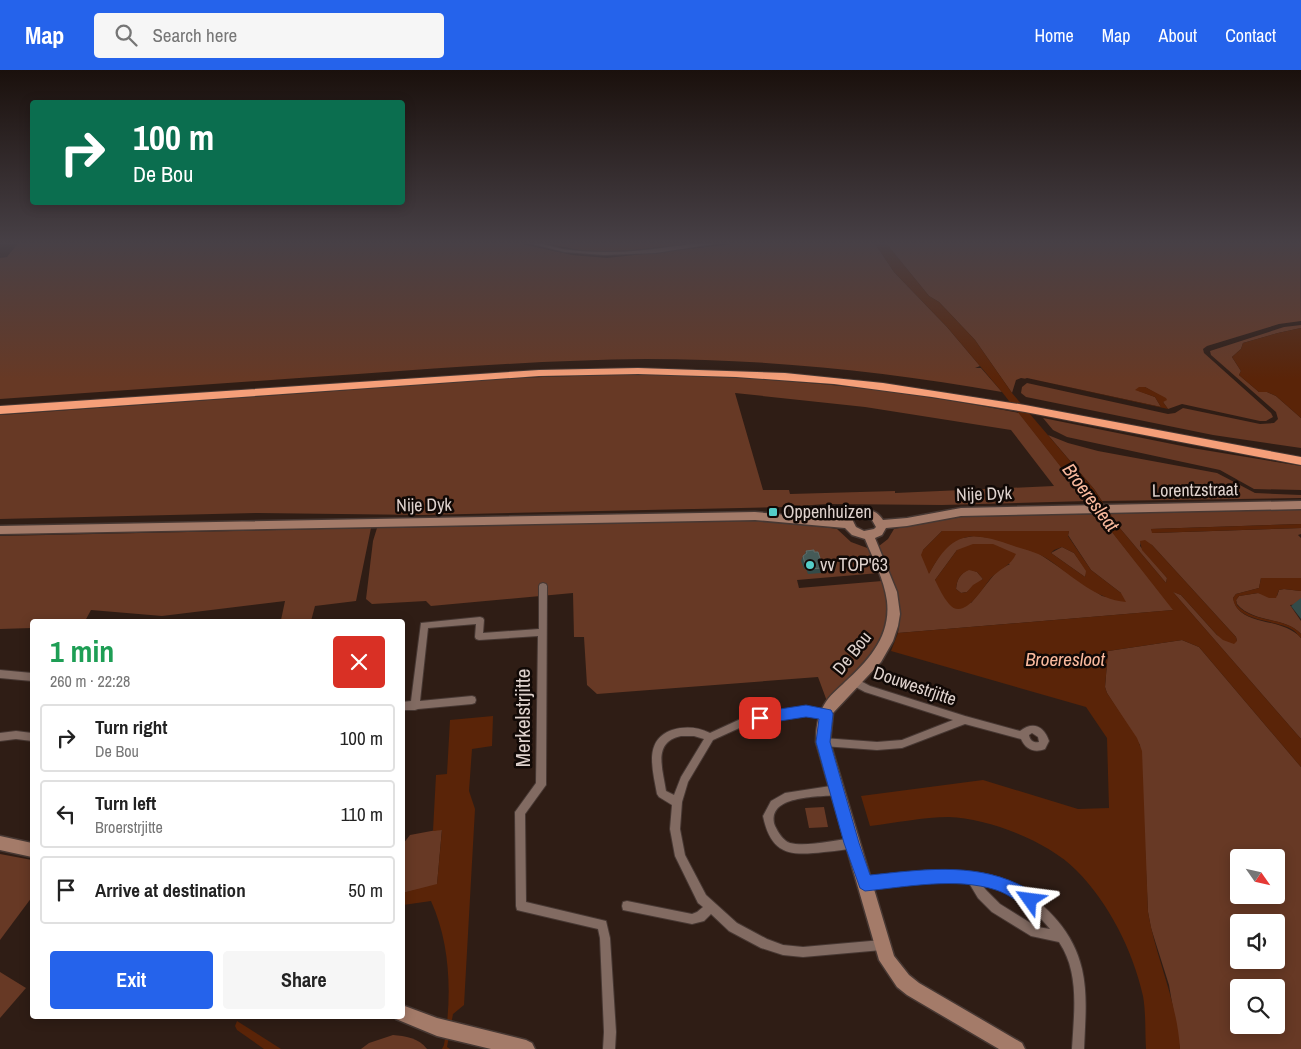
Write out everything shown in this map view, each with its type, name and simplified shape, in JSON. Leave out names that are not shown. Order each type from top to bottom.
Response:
[{"type":"highway","points":[[0,402],[455,370],[631,362],[711,364],[794,368],[864,375],[1007,401],[1211,447],[1301,461]]},
{"type":"highway","points":[[0,410],[468,377],[633,370],[728,372],[838,380],[1007,401]]},
{"type":"highway","points":[[1038,408],[1240,444],[1301,452]]},
{"type":"street","name":"Lorentzstraat","points":[[1090,509],[1301,505]]},
{"type":"street","name":"Nije Dyk","points":[[880,524],[906,522],[952,512],[1090,509]]},
{"type":"street","points":[[861,512],[874,516],[880,524],[878,532],[869,536],[856,533],[848,524],[850,516],[861,512]]},
{"type":"street","name":"Nije Dyk","points":[[0,530],[755,516],[848,524]]},
{"type":"street","name":"De Bou","points":[[826,714],[831,704],[855,682],[884,649],[895,616],[893,599],[886,576],[869,536]]},
{"type":"street","name":"Merkelstrjitte","points":[[542,586],[541,785],[520,812],[520,906],[602,925],[605,938],[610,1032],[609,1049]]},
{"type":"street","points":[[415,706],[424,625],[480,620],[479,637],[542,632]]},
{"type":"street","points":[[0,674],[30,677]]},
{"type":"street","name":"Douwestrjitte","points":[[855,682],[964,720],[1024,736]]},
{"type":"street","points":[[405,706],[472,700]]},
{"type":"street","points":[[882,945],[803,952],[783,950],[748,936],[733,927],[702,898],[680,856],[675,829],[677,802],[684,780],[710,738],[745,720],[806,711],[826,714],[823,742],[887,960],[894,971],[908,985],[1016,1049]]},
{"type":"street","name":"Douwestrjitte","points":[[823,742],[877,746],[902,744],[964,720]]},
{"type":"street","points":[[677,802],[662,794],[657,749],[660,741],[668,734],[685,731],[697,731],[710,738]]},
{"type":"street","points":[[0,736],[30,737]]},
{"type":"street","points":[[837,790],[788,796],[774,804],[768,816],[772,831],[785,846],[800,848],[852,843]]},
{"type":"street","points":[[0,844],[30,850]]},
{"type":"street","points":[[865,883],[934,876],[972,878],[998,882],[1021,894],[1039,907],[1064,937],[1075,962],[1080,1009],[1078,1049]]},
{"type":"street","points":[[972,878],[982,894],[996,908],[1035,932],[1064,937]]},
{"type":"street","points":[[626,906],[692,919],[700,917],[711,908]]},
{"type":"street","points":[[405,1014],[437,1027],[526,1049]]},
{"type":"shaded area","points":[[0,288],[909,288],[947,327],[980,366],[975,368],[981,368],[1002,392],[869,372],[735,361],[646,359],[466,366],[0,399]]},
{"type":"shaded area","points":[[922,288],[1301,288],[1301,321],[1279,324],[1207,346],[1203,349],[1204,353],[1271,413],[1273,417],[1266,421],[1260,421],[1182,404],[1168,409],[1163,402],[1164,398],[1145,387],[1139,391],[1155,397],[1161,407],[1027,378],[1016,380],[1012,393],[975,340],[939,302],[929,296]]},
{"type":"shaded area","points":[[1301,325],[1301,328],[1243,343],[1241,349],[1232,357],[1241,371],[1239,375],[1259,392],[1267,392],[1276,396],[1301,418],[1301,448],[1213,435],[1026,397],[1021,393],[1022,387],[1027,383],[1168,414],[1175,413],[1183,408],[1260,424],[1274,423],[1278,419],[1276,412],[1211,355],[1210,351],[1284,327]]},
{"type":"shaded area","points":[[634,374],[779,380],[924,396],[1019,413],[1088,501],[942,505],[827,504],[783,507],[423,515],[257,513],[0,519],[0,415],[513,378]],"holes":[[[735,393],[865,407],[1011,430],[1054,486],[895,493],[895,491],[790,494],[789,490],[763,490]]]},
{"type":"shaded area","points":[[1043,418],[1192,448],[1301,466],[1301,490],[1254,489],[1220,470],[1067,437],[1053,430]]},
{"type":"shaded area","points":[[1048,435],[1068,443],[1098,451],[1217,473],[1255,493],[1301,495],[1301,498],[1102,501]]},
{"type":"shaded area","points":[[1301,509],[1301,524],[1151,529],[1153,533],[1301,528],[1301,534],[1298,535],[1301,538],[1301,578],[1261,578],[1259,588],[1236,594],[1233,598],[1237,608],[1244,614],[1251,618],[1286,628],[1301,638],[1301,739],[1172,591],[1181,595],[1217,635],[1237,641],[1236,637],[1152,545],[1141,541],[1140,546],[1167,578],[1166,583],[1110,514]]},
{"type":"shaded area","points":[[1098,514],[1174,610],[898,633],[901,612],[879,546],[888,539],[894,529],[954,517]],"holes":[[[942,531],[1069,531],[1068,535],[1091,570],[1121,593],[1112,598],[1102,596],[1038,553],[992,538],[974,536],[957,539],[943,550],[929,573],[923,550]],[[957,550],[1010,564],[998,570],[971,603],[935,580]]]},
{"type":"shaded area","points":[[783,520],[837,529],[851,542],[870,549],[879,573],[797,580],[799,588],[882,581],[888,600],[890,619],[887,631],[881,642],[865,664],[828,704],[818,677],[597,694],[587,685],[584,637],[574,637],[573,593],[431,606],[426,601],[372,604],[366,599],[373,541],[377,528]]},
{"type":"shaded area","points":[[371,528],[356,601],[315,606],[312,619],[281,619],[285,601],[162,616],[91,610],[86,619],[30,619],[30,628],[0,629],[0,536]]},
{"type":"shaded area","points":[[1062,547],[1074,553],[1087,571],[1085,577],[1051,553]]},
{"type":"shaded area","points":[[969,569],[977,572],[983,579],[967,592],[961,593],[956,589],[957,582],[961,575]]},
{"type":"shaded area","points":[[1279,590],[1301,591],[1301,604],[1290,605],[1301,621],[1301,634],[1287,625],[1252,615],[1237,604],[1236,600],[1239,596],[1258,593],[1277,596]]},
{"type":"shaded area","points":[[1182,640],[1199,647],[1301,767],[1301,1049],[1180,1049],[1169,985],[1151,928],[1148,912],[1140,745],[1105,687],[1108,651]]},
{"type":"shaded area","points":[[824,807],[828,827],[809,828],[805,808]]},
{"type":"shaded area","points":[[442,829],[437,885],[405,893],[405,841],[410,835]]},
{"type":"shaded area","points":[[0,854],[30,860],[30,900],[0,940]]},
{"type":"shaded area","points":[[0,972],[26,988],[0,1018]]},
{"type":"shaded area","points":[[393,1035],[416,1040],[427,1049],[361,1049],[369,1043]]},
{"type":"water","name":"Broeresloot","points":[[909,288],[922,288],[929,296],[939,302],[975,340],[1012,393],[1094,489],[1118,526],[1166,583],[1167,578],[1142,550],[1140,541],[1145,540],[1152,545],[1236,637],[1237,641],[1234,644],[1223,640],[1181,595],[1173,592],[1301,739],[1301,767],[1199,647],[1182,640],[1108,651],[1105,687],[1107,693],[1137,738],[1142,751],[1148,912],[1175,1014],[1180,1049],[1146,1049],[1143,996],[1139,979],[1126,945],[1099,897],[1076,870],[1064,860],[1050,850],[1017,833],[965,818],[929,818],[870,826],[861,796],[983,780],[1078,809],[1109,808],[1107,738],[1086,707],[891,651],[898,633],[1173,610],[1002,392],[947,327]]},
{"type":"water","points":[[1301,328],[1301,418],[1276,396],[1267,392],[1259,392],[1239,375],[1241,371],[1232,357],[1241,349],[1243,343]]},
{"type":"water","points":[[1025,378],[1161,407],[1155,397],[1135,390],[1139,387],[1145,387],[1166,398],[1167,400],[1163,402],[1168,409]]},
{"type":"water","points":[[1301,524],[1301,528],[1152,533],[1151,529]]},
{"type":"water","points":[[942,531],[1069,531],[1068,536],[1091,570],[1121,593],[1126,602],[1105,597],[1095,592],[1041,555],[999,541],[974,536],[954,542],[937,560],[929,574],[921,555],[923,550]],"holes":[[[1062,547],[1074,553],[1086,571],[1085,577],[1051,553]]]},
{"type":"water","points":[[973,544],[993,544],[1016,554],[1011,562],[991,578],[973,601],[961,609],[949,604],[935,580],[957,550]],"holes":[[[969,570],[977,572],[983,579],[973,585],[967,592],[961,593],[956,589],[958,580],[963,573]]]},
{"type":"water","points":[[1261,578],[1301,578],[1301,591],[1279,590],[1276,598],[1269,598],[1258,593],[1239,596],[1236,600],[1237,605],[1252,615],[1294,628],[1301,634],[1301,638],[1286,626],[1249,616],[1241,612],[1236,606],[1233,598],[1236,594],[1259,588]]},
{"type":"water","points":[[493,716],[492,746],[472,749],[469,791],[475,809],[464,1005],[453,1014],[447,1047],[450,1049],[442,1049],[447,1027],[449,990],[443,935],[431,901],[405,905],[405,892],[437,884],[442,830],[433,831],[436,775],[447,774],[450,720]]},
{"type":"water","points":[[237,1021],[281,1049],[264,1049],[237,1030],[235,1026]]},
{"type":"building","points":[[814,550],[814,552],[818,552],[823,568],[809,569],[807,563],[805,564],[803,556],[807,553],[806,551]]},
{"type":"place","name":"Oppenhuizen","points":[[773,512]]},
{"type":"place","name":"vv TOP'63","points":[[810,565]]},
{"type":"route","points":[[760,718],[806,711],[826,714],[823,742],[865,883],[934,876],[972,878],[998,882],[1030,900]]},
{"type":"water label","name":"Broeresleat","points":[[1091,497]]}]
